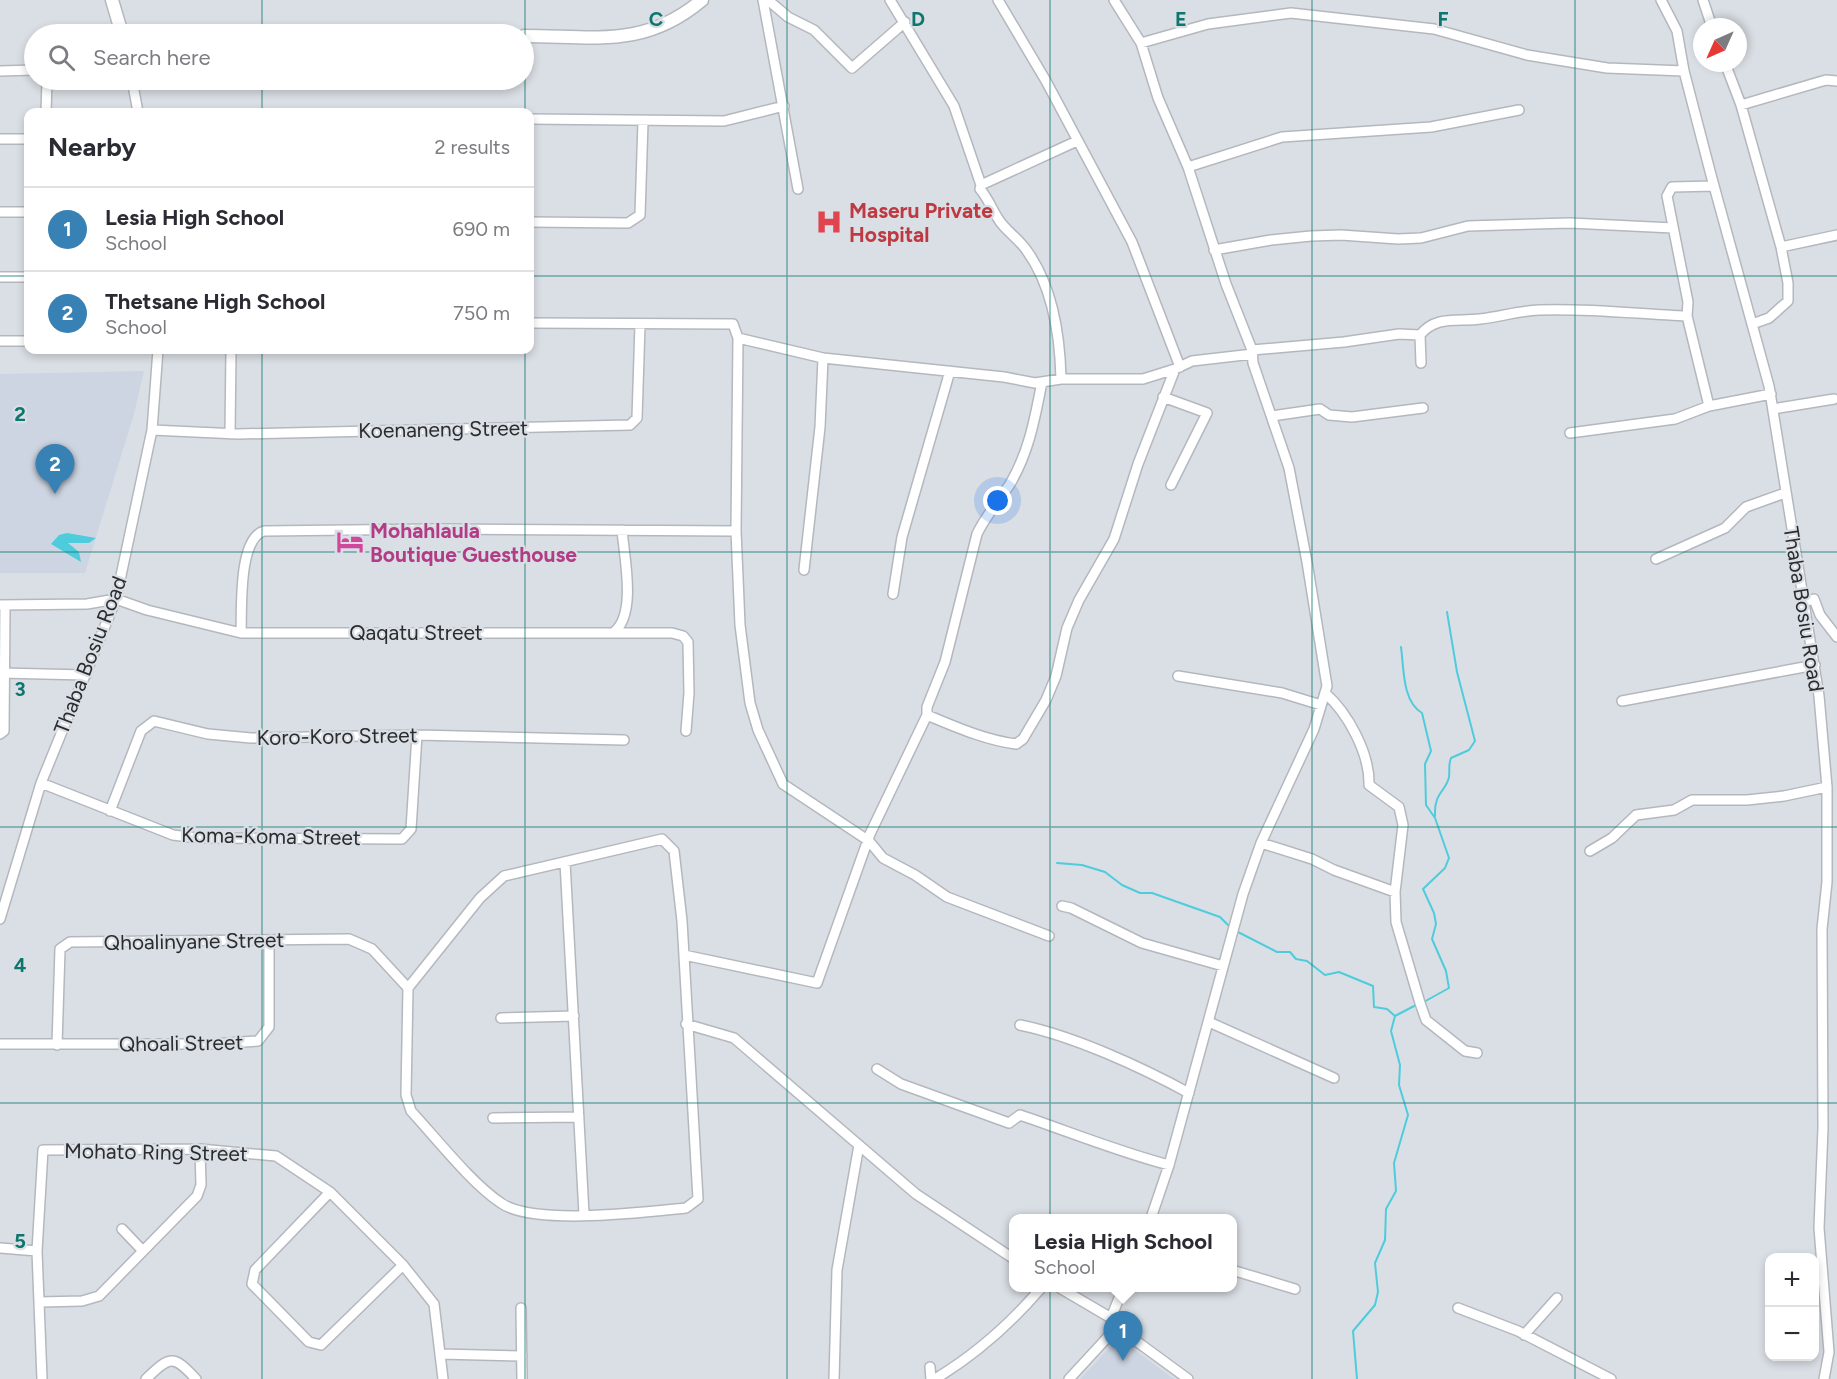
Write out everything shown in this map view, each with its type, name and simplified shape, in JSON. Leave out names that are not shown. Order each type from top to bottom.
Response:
[{"type":"main road","points":[[112,0],[120,24]]},
{"type":"main road","points":[[534,36],[631,36],[658,29],[680,18],[702,0]]},
{"type":"street","points":[[763,0],[798,189]]},
{"type":"street","points":[[768,0],[788,16],[814,30],[852,68],[905,22]]},
{"type":"street","points":[[890,0],[954,106],[981,185],[980,189],[1000,223],[1011,230],[1028,252],[1049,294],[1061,355],[1061,379]]},
{"type":"street","points":[[927,715],[972,734],[1005,743],[1016,744],[1023,739],[1046,700],[1056,676],[1067,628],[1079,600],[1114,539],[1163,397],[1178,368],[1132,242],[1046,81],[998,0]]},
{"type":"street","points":[[1114,0],[1141,43],[1158,98],[1188,167],[1214,250],[1252,352],[1289,468],[1327,686],[1302,757],[1261,843],[1223,966],[1169,1165],[1152,1214]]},
{"type":"street","name":"Thaba Bosiu Road","points":[[1661,0],[1677,31],[1684,71],[1771,394],[1785,493],[1815,665],[1827,787],[1827,882],[1822,929],[1823,1128],[1819,1228],[1828,1352],[1824,1379]]},
{"type":"street","points":[[1703,0],[1709,18]]},
{"type":"street","points":[[1141,43],[1208,24],[1291,13],[1434,28],[1527,55],[1607,69],[1684,71]]},
{"type":"street","points":[[0,70],[24,70]]},
{"type":"street","points":[[1728,72],[1741,105],[1781,247],[1788,283],[1788,301],[1769,318],[1752,324]]},
{"type":"street","points":[[1741,105],[1826,80],[1837,81]]},
{"type":"street","points":[[46,108],[47,90]]},
{"type":"street","points":[[134,90],[137,108]]},
{"type":"street","points":[[534,119],[643,122],[724,121],[784,106]]},
{"type":"street","points":[[1188,167],[1282,137],[1431,127],[1520,110]]},
{"type":"street","points":[[534,222],[628,223],[640,215],[643,122]]},
{"type":"street","points":[[0,139],[24,139]]},
{"type":"street","points":[[981,185],[1077,141]]},
{"type":"street","points":[[1709,406],[1686,316],[1689,302],[1667,196],[1672,187],[1714,186]]},
{"type":"street","points":[[0,212],[24,212]]},
{"type":"street","points":[[1214,250],[1311,236],[1421,238],[1468,226],[1570,223],[1673,228]]},
{"type":"street","points":[[1781,247],[1837,235]]},
{"type":"street","points":[[0,276],[24,277]]},
{"type":"street","points":[[1420,363],[1420,335],[1427,327],[1442,320],[1480,319],[1497,314],[1539,310],[1686,316]]},
{"type":"street","points":[[534,323],[734,324],[738,338],[736,531],[740,626],[750,703],[758,730],[783,784],[869,841],[883,858],[915,875],[947,897],[1049,936]]},
{"type":"street","name":"Koenaneng Street","points":[[152,430],[230,434],[630,425],[637,418],[640,325]]},
{"type":"street","points":[[738,338],[824,358],[1004,376],[1028,383],[1061,379],[1143,379],[1192,361],[1399,334],[1420,335]]},
{"type":"street","points":[[0,341],[24,341]]},
{"type":"street","name":"Thaba Bosiu Road","points":[[0,919],[41,783],[116,599],[152,430],[158,354]]},
{"type":"street","points":[[230,434],[231,354]]},
{"type":"street","points":[[804,570],[820,427],[824,358]]},
{"type":"street","points":[[893,594],[902,537],[950,370]]},
{"type":"street","points":[[684,956],[817,983],[870,834],[927,715],[927,707],[945,662],[977,534],[986,515],[1010,485],[1030,444],[1042,382]]},
{"type":"street","points":[[1570,434],[1675,419],[1709,406],[1771,394]]},
{"type":"street","points":[[1163,397],[1207,413],[1171,485]]},
{"type":"street","points":[[1773,409],[1834,399]]},
{"type":"street","points":[[1272,416],[1320,409],[1329,415],[1352,417],[1423,408]]},
{"type":"street","points":[[1656,559],[1725,528],[1746,507],[1785,493]]},
{"type":"street","points":[[614,632],[622,625],[626,606],[622,530]]},
{"type":"street","points":[[241,633],[247,554],[253,539],[264,531],[736,531]]},
{"type":"street","points":[[0,734],[4,731],[3,605],[87,604],[116,599]]},
{"type":"street","name":"Qaqatu Street","points":[[116,599],[147,610],[241,633],[672,633],[683,636],[688,642],[686,731]]},
{"type":"street","points":[[1803,602],[1814,599],[1820,615],[1837,637]]},
{"type":"street","points":[[1622,701],[1815,665]]},
{"type":"street","points":[[3,673],[86,675]]},
{"type":"street","points":[[1178,676],[1282,693],[1321,705]]},
{"type":"street","points":[[1324,693],[1336,703],[1354,736],[1369,772],[1369,785],[1399,807],[1403,825],[1395,892],[1396,922],[1426,1020],[1465,1051],[1477,1053]]},
{"type":"street","name":"Koro-Koro Street","points":[[110,811],[141,731],[154,721],[208,734],[251,738],[417,735],[624,740]]},
{"type":"street","name":"Koma-Koma Street","points":[[41,783],[173,835],[197,838],[402,839],[411,829],[417,735]]},
{"type":"street","points":[[1590,850],[1612,838],[1636,815],[1674,810],[1692,800],[1747,801],[1827,787]]},
{"type":"street","points":[[662,838],[674,851],[688,1011],[686,1024],[698,1199],[686,1208],[584,1214],[523,1212],[501,1204],[411,1112],[406,1095],[408,988],[480,898],[504,876],[565,862],[662,838]]},
{"type":"street","points":[[1261,843],[1312,859],[1334,870],[1395,892]]},
{"type":"street","points":[[565,862],[584,1214]]},
{"type":"street","points":[[1062,906],[1071,908],[1142,943],[1223,966]]},
{"type":"street","name":"Qhoalinyane Street","points":[[57,1045],[62,946],[70,942],[349,939],[372,949],[408,988]]},
{"type":"street","name":"Qhoali Street","points":[[0,1044],[213,1044],[258,1041],[268,1027],[269,940]]},
{"type":"street","points":[[501,1018],[573,1016]]},
{"type":"street","points":[[1209,1022],[1334,1078]]},
{"type":"street","points":[[686,1024],[734,1038],[925,1201],[1009,1256]]},
{"type":"street","points":[[1020,1025],[1062,1037],[1160,1077],[1190,1093]]},
{"type":"street","points":[[877,1069],[900,1084],[1009,1123],[1020,1115],[1111,1145],[1129,1154],[1169,1165]]},
{"type":"street","points":[[493,1118],[579,1118]]},
{"type":"street","points":[[834,1379],[837,1270],[859,1145]]},
{"type":"street","points":[[40,1302],[82,1301],[99,1296],[197,1196],[201,1185],[200,1149]]},
{"type":"street","name":"Mohato Ring Street","points":[[42,1379],[37,1251],[43,1150],[200,1149],[276,1156],[330,1192],[403,1265],[434,1304],[443,1379]]},
{"type":"street","points":[[330,1192],[255,1270],[252,1277],[252,1284],[309,1342],[321,1345],[403,1265]]},
{"type":"street","points":[[122,1229],[143,1251]]},
{"type":"street","points":[[0,1248],[37,1251]]},
{"type":"street","points":[[1237,1271],[1295,1289]]},
{"type":"street","points":[[930,1367],[933,1379],[956,1366],[1017,1315],[1037,1292]]},
{"type":"street","points":[[1068,1292],[1111,1318],[1117,1328],[1188,1379]]},
{"type":"street","points":[[1111,1318],[1121,1292]]},
{"type":"street","points":[[1524,1335],[1557,1298]]},
{"type":"street","points":[[521,1308],[522,1379]]},
{"type":"street","points":[[1458,1308],[1479,1314],[1611,1379]]},
{"type":"street","points":[[1069,1379],[1117,1328]]},
{"type":"street","points":[[440,1354],[522,1356]]},
{"type":"street","points":[[146,1379],[164,1361],[172,1360],[180,1362],[196,1379]]},
{"type":"shaded area","points":[[144,371],[134,414],[85,573],[0,573],[0,374]]},
{"type":"shaded area","points":[[1115,1342],[1124,1342],[1174,1379],[1080,1379]]},
{"type":"water","points":[[67,533],[96,538],[89,543],[68,543],[79,552],[81,562],[51,544],[59,535]]},
{"type":"waterway","points":[[1435,816],[1436,801],[1449,777],[1451,758],[1469,750],[1475,741],[1457,672],[1447,612]]},
{"type":"waterway","points":[[1401,647],[1407,692],[1415,708],[1422,713],[1431,751],[1425,764],[1426,805],[1435,818],[1449,858],[1445,868],[1423,889],[1434,913],[1436,924],[1432,939],[1446,971],[1449,988],[1422,1003]]},
{"type":"waterway","points":[[1057,863],[1082,865],[1105,872],[1122,885],[1140,893],[1152,893],[1220,917],[1231,928]]},
{"type":"waterway","points":[[1236,931],[1277,952],[1290,952],[1296,959],[1307,961],[1325,975],[1339,972],[1373,986],[1374,1007],[1387,1009],[1395,1016],[1391,1031],[1400,1065],[1399,1085],[1408,1115],[1394,1163],[1396,1191],[1386,1209],[1385,1240],[1375,1263],[1378,1292],[1375,1305],[1353,1331],[1357,1379]]},
{"type":"waterway","points":[[1395,1016],[1416,1005]]},
{"type":"place","name":"Maseru Private Hospital","points":[[829,222]]},
{"type":"place","name":"Thetsane High School","points":[[55,494]]},
{"type":"place","name":"Mohahlaula Boutique Guesthouse","points":[[350,542]]},
{"type":"place","name":"Lesia High School","points":[[1123,1361]]}]
